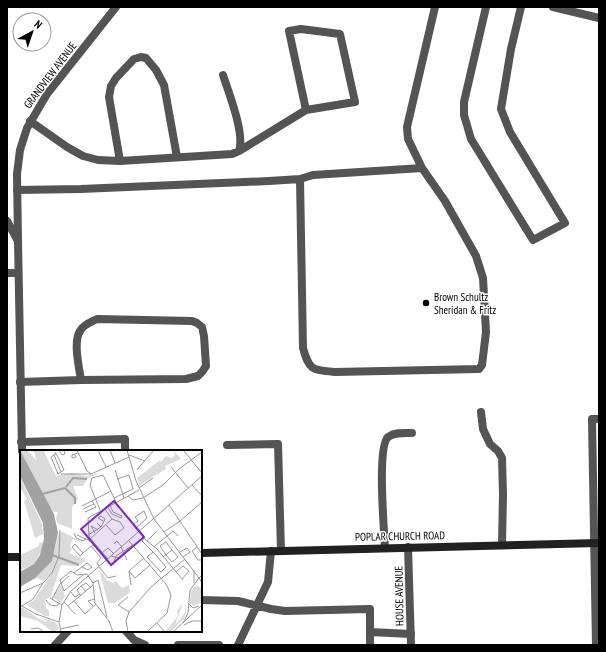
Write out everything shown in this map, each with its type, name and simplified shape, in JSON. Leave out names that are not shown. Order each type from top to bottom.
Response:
[{"type":"street","name":"GRANDVIEW AVENUE","points":[[22,450],[17,190],[20,150],[30,121],[48,94],[116,7]]},
{"type":"street","points":[[300,179],[303,348],[306,361],[312,368],[321,371],[334,372],[479,369],[482,365],[486,332],[483,278],[476,256],[462,229],[422,168],[408,139],[406,127],[436,7]]},
{"type":"street","points":[[486,7],[464,102],[464,115],[471,139],[533,240],[565,223],[510,132],[501,109],[511,49],[521,7]]},
{"type":"street","points":[[553,7],[599,18]]},
{"type":"street","points":[[30,121],[67,147],[83,156],[98,160],[120,161],[232,154],[306,110],[355,102],[340,34],[301,29],[289,31],[306,110]]},
{"type":"street","points":[[120,161],[109,97],[111,86],[116,78],[134,59],[141,57],[146,58],[156,70],[164,85],[177,157]]},
{"type":"street","points":[[223,75],[236,116],[242,144],[239,151]]},
{"type":"street","points":[[17,190],[31,188],[81,189],[269,181],[300,179],[313,175],[422,168]]},
{"type":"street","points":[[7,221],[18,241]]},
{"type":"street","points":[[7,272],[18,273]]},
{"type":"street","points":[[20,382],[186,379],[198,376],[206,366],[202,327],[192,321],[97,319],[87,323],[80,330],[77,338],[80,380]]},
{"type":"street","points":[[481,412],[483,429],[490,444],[498,451],[502,458],[502,545]]},
{"type":"street","points":[[596,645],[596,477],[592,419],[599,419]]},
{"type":"street","points":[[385,548],[382,461],[384,444],[387,438],[394,434],[412,433]]},
{"type":"street","points":[[21,442],[125,439],[125,450]]},
{"type":"street","points":[[227,445],[278,444],[282,551]]},
{"type":"street","name":"POPLAR CHURCH ROAD","points":[[202,553],[596,543]]},
{"type":"street","name":"HOUSE AVENUE","points":[[408,547],[411,645]]},
{"type":"street","points":[[238,645],[268,582],[271,551]]},
{"type":"street","points":[[7,557],[20,557]]},
{"type":"street","points":[[202,600],[231,600],[285,611],[370,609],[370,645]]},
{"type":"street","points":[[55,645],[67,632]]},
{"type":"street","points":[[127,632],[134,640],[145,645]]},
{"type":"street","points":[[370,632],[411,634]]},
{"type":"street","points":[[178,645],[219,645]]},
{"type":"place","name":"Brown Schultz Sheridan & Fritz","points":[[426,303]]}]
